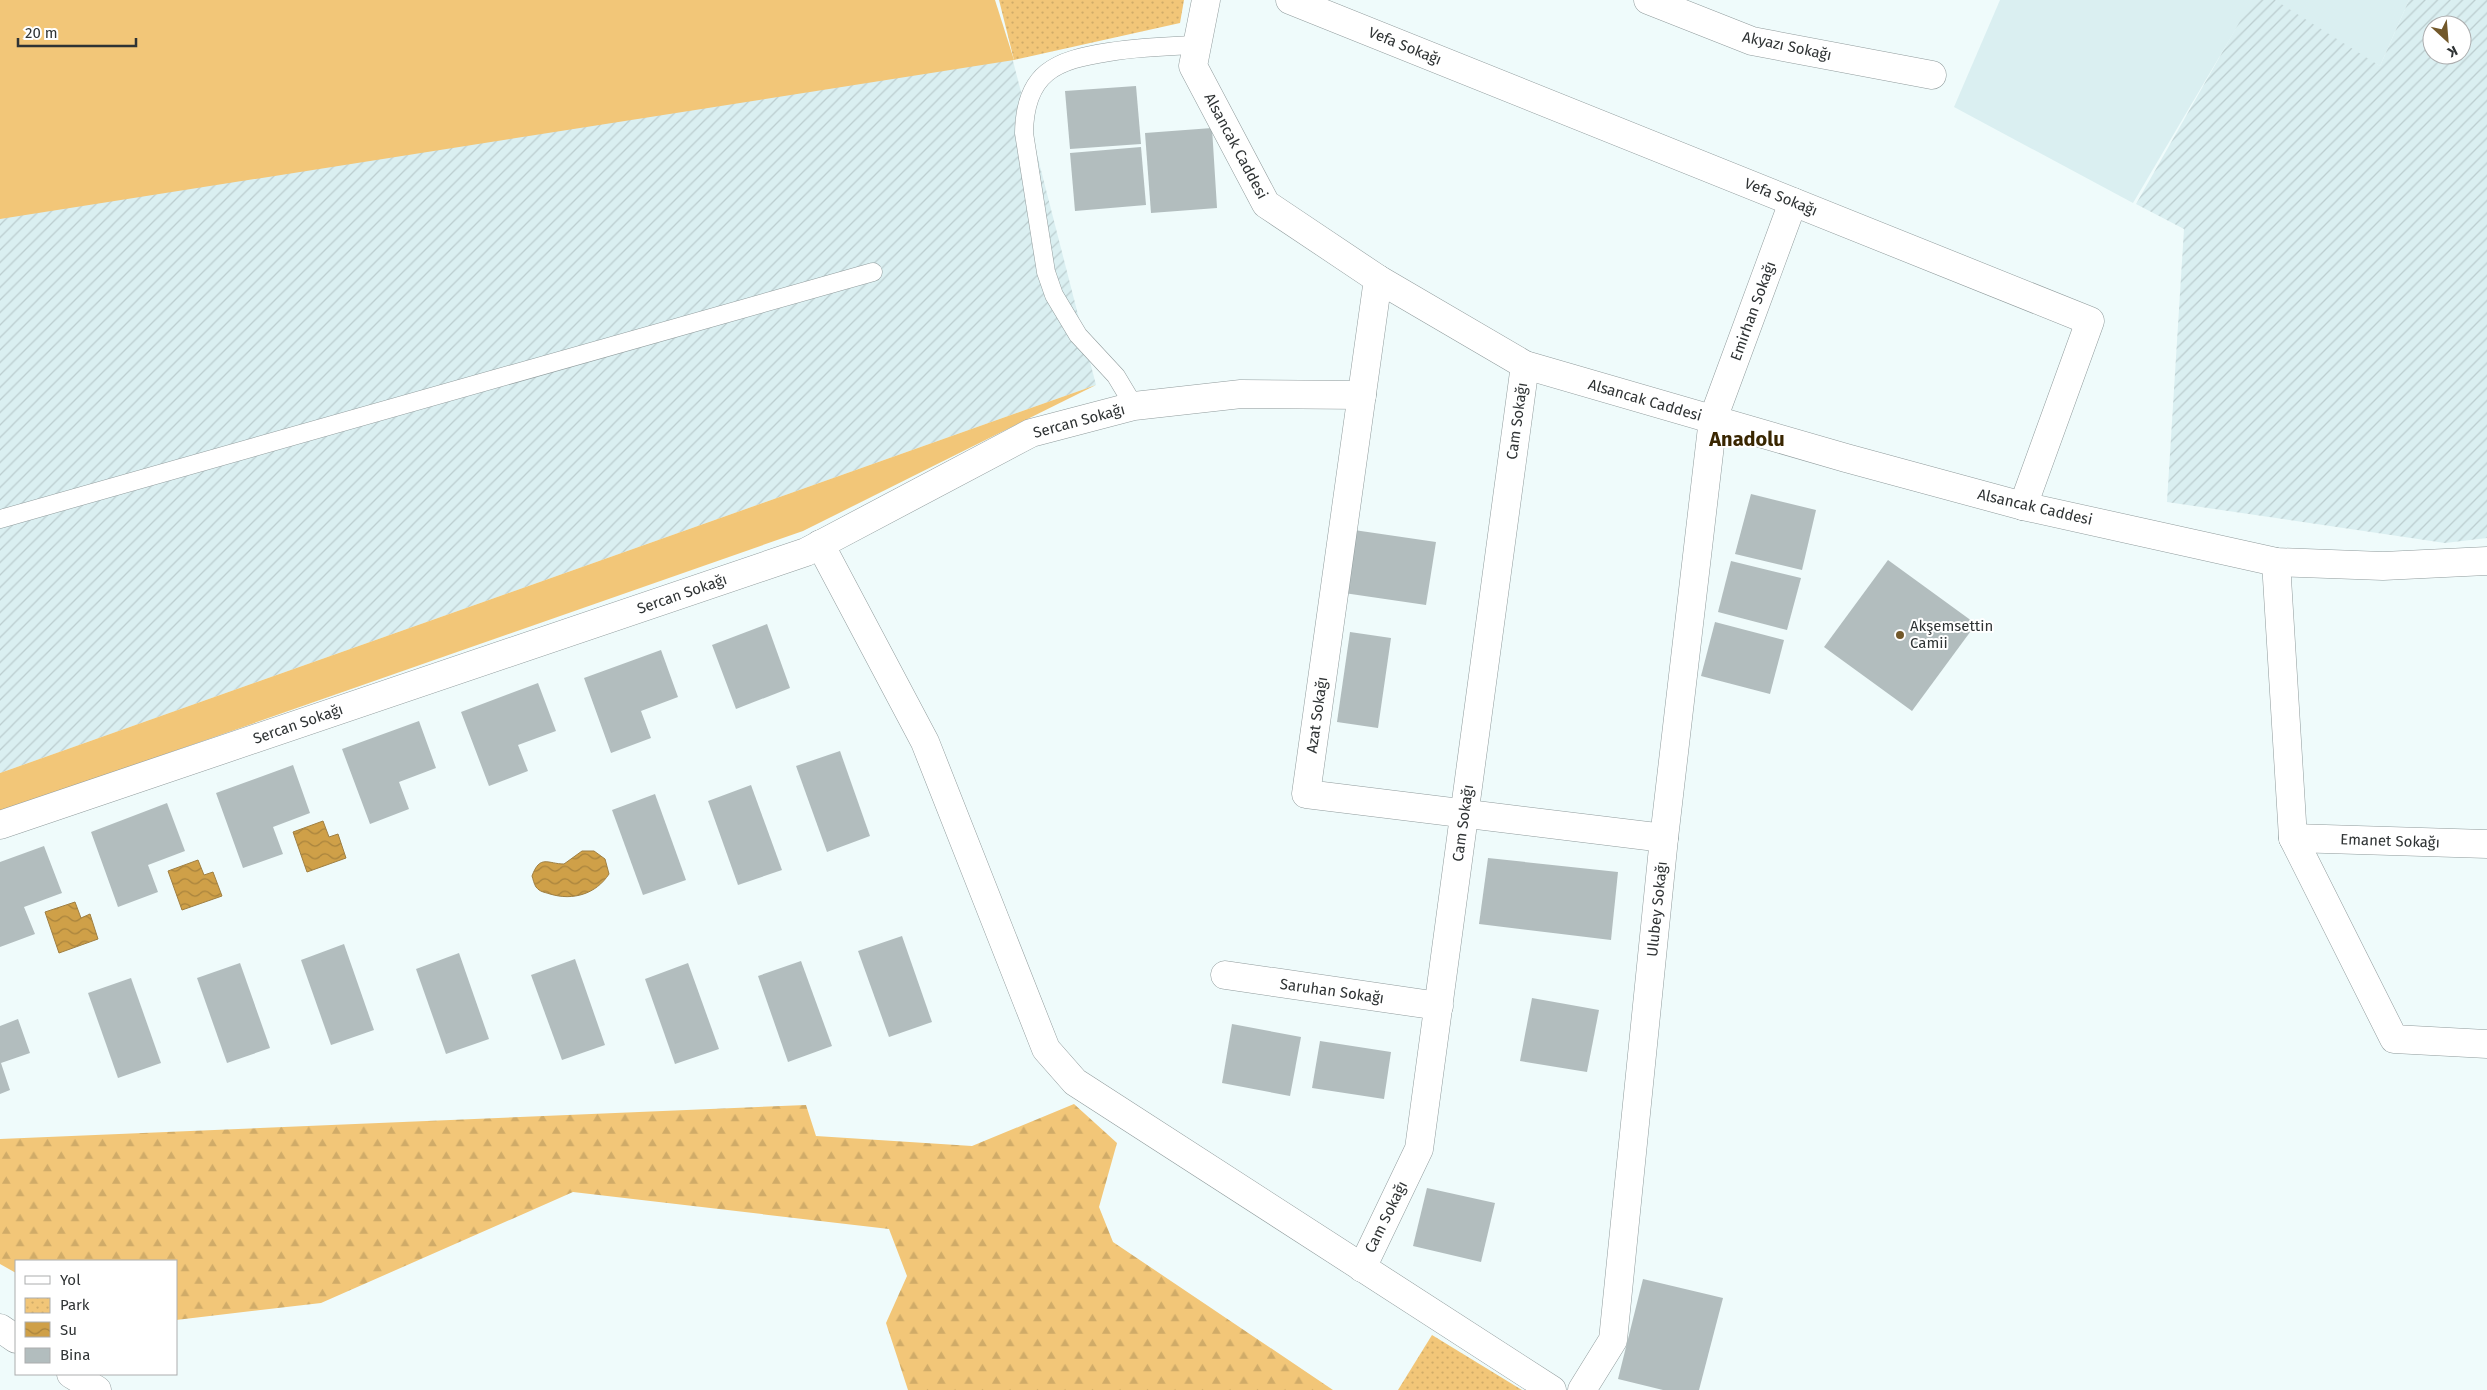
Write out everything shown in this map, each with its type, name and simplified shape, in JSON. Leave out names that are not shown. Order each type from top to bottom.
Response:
[{"type":"street","name":"Alsancak Caddesi","points":[[1206,0],[1194,66],[1266,204],[1378,279],[1524,365],[1713,420],[2023,506],[2276,562],[2383,566],[2487,561]]},
{"type":"street","name":"Vefa Sokağı","points":[[1290,0],[2090,321],[2023,506]]},
{"type":"street","name":"Akyazı Sokağı","points":[[1648,0],[1752,41],[1932,75]]},
{"type":"street","name":"Emirhan Sokağı","points":[[1713,420],[1792,202]]},
{"type":"street","name":"Azat Sokağı","points":[[1378,279],[1306,794],[1664,838]]},
{"type":"street","name":"Cam Sokağı","points":[[1362,1268],[1419,1149],[1524,365]]},
{"type":"street","name":"Sercan Sokağı","points":[[0,825],[806,552],[1031,433],[1134,406],[1241,394],[1362,395]]},
{"type":"street","name":"Ulubey Sokağı","points":[[1582,1390],[1613,1340],[1664,838],[1713,420]]},
{"type":"street","points":[[820,544],[925,742],[1046,1049],[1076,1082],[1552,1390]]},
{"type":"street","points":[[2276,562],[2293,838],[2394,1039],[2487,1044]]},
{"type":"street","name":"Emanet Sokağı","points":[[2293,838],[2487,844]]},
{"type":"street","name":"Saruhan Sokağı","points":[[1226,975],[1438,1006]]},
{"type":"street","points":[[0,1328],[15,1337]]},
{"type":"street","points":[[73,1375],[97,1390]]},
{"type":"lane","points":[[1134,406],[1116,376],[1078,335],[1054,295],[1046,272],[1025,142],[1024,113],[1030,94],[1041,78],[1066,60],[1140,47],[1198,46]]},
{"type":"lane","points":[[0,519],[873,272]]},
{"type":"shaded area","points":[[2000,0],[2253,0],[2133,203],[1954,107]]},
{"type":"shaded area","points":[[2252,0],[2275,0],[2380,66],[2409,0],[2487,0],[2487,538],[2445,543],[2167,502],[2184,229],[2136,204]]},
{"type":"shaded area","points":[[2264,0],[2409,0],[2380,66]]},
{"type":"shaded area","points":[[1012,57],[1096,385],[0,773],[0,212]]},
{"type":"green space","points":[[0,0],[995,0],[1014,60],[0,219]]},
{"type":"green space","points":[[999,0],[1184,0],[1180,23],[1014,60]]},
{"type":"green space","points":[[1096,385],[803,531],[0,812],[0,773]]},
{"type":"green space","points":[[1074,1104],[1117,1143],[1099,1207],[1113,1242],[1333,1390],[908,1390],[886,1323],[907,1276],[889,1229],[573,1192],[321,1303],[178,1320],[178,1260],[15,1260],[15,1272],[0,1264],[0,1139],[806,1105],[816,1136],[972,1146]]},
{"type":"green space","points":[[1432,1335],[1522,1390],[1398,1390]]},
{"type":"water","points":[[323,821],[329,837],[338,834],[346,858],[307,872],[293,832]]},
{"type":"water","points":[[582,851],[594,851],[605,859],[609,874],[598,887],[583,894],[567,897],[544,892],[536,887],[532,876],[538,865],[545,862],[564,864]]},
{"type":"water","points":[[198,860],[204,875],[213,872],[222,896],[182,910],[168,871]]},
{"type":"water","points":[[75,902],[81,918],[90,914],[98,939],[59,953],[45,912]]},
{"type":"building","points":[[1136,86],[1141,144],[1070,149],[1065,91]]},
{"type":"building","points":[[1212,128],[1217,208],[1151,213],[1145,133]]},
{"type":"building","points":[[1141,147],[1146,205],[1075,211],[1070,153]]},
{"type":"building","points":[[1751,494],[1816,510],[1802,570],[1735,554]]},
{"type":"building","points":[[1354,530],[1436,542],[1426,605],[1344,593]]},
{"type":"building","name":"Akşemsettin Camii","points":[[1888,560],[1976,624],[1912,711],[1824,647]]},
{"type":"building","points":[[1731,561],[1801,578],[1787,630],[1718,612]]},
{"type":"building","points":[[1715,622],[1784,640],[1770,694],[1701,676]]},
{"type":"building","points":[[767,624],[790,688],[736,709],[712,645]]},
{"type":"building","points":[[1350,632],[1391,638],[1378,728],[1337,722]]},
{"type":"building","points":[[661,650],[678,697],[641,711],[651,738],[611,753],[584,678]]},
{"type":"building","points":[[538,683],[556,731],[518,745],[528,771],[489,786],[461,712]]},
{"type":"building","points":[[419,721],[436,768],[399,782],[409,809],[370,824],[342,749]]},
{"type":"building","points":[[840,751],[870,836],[827,852],[796,766]]},
{"type":"building","points":[[293,765],[310,813],[273,827],[283,854],[243,868],[216,793]]},
{"type":"building","points":[[751,785],[782,870],[738,885],[708,801]]},
{"type":"building","points":[[655,794],[686,880],[643,895],[612,810]]},
{"type":"building","points":[[167,803],[185,851],[148,865],[158,892],[118,907],[91,832]]},
{"type":"building","points":[[44,846],[62,893],[24,907],[35,934],[0,947],[0,862]]},
{"type":"building","points":[[1488,858],[1618,872],[1611,940],[1479,924]]},
{"type":"building","points":[[902,936],[932,1022],[889,1037],[858,951]]},
{"type":"building","points":[[344,944],[374,1030],[331,1045],[301,960]]},
{"type":"building","points":[[459,953],[489,1039],[446,1054],[416,969]]},
{"type":"building","points":[[575,959],[605,1045],[562,1060],[531,975]]},
{"type":"building","points":[[801,961],[832,1046],[788,1062],[758,976]]},
{"type":"building","points":[[240,963],[270,1048],[227,1063],[197,978]]},
{"type":"building","points":[[688,963],[719,1049],[675,1064],[645,979]]},
{"type":"building","points":[[131,978],[161,1063],[118,1078],[88,993]]},
{"type":"building","points":[[1532,998],[1599,1010],[1587,1072],[1520,1061]]},
{"type":"building","points":[[18,1019],[30,1053],[1,1063],[10,1090],[0,1094],[0,1026]]},
{"type":"building","points":[[1232,1024],[1301,1037],[1290,1096],[1222,1083]]},
{"type":"building","points":[[1320,1041],[1391,1052],[1384,1099],[1312,1088]]},
{"type":"building","points":[[1427,1188],[1495,1203],[1481,1262],[1413,1246]]},
{"type":"building","points":[[1643,1279],[1723,1298],[1699,1390],[1663,1390],[1618,1379]]},
{"type":"place","name":"Akşemsettin Camii","points":[[1900,635]]},
{"type":"district","name":"Anadolu","points":[[1747,439]]}]
